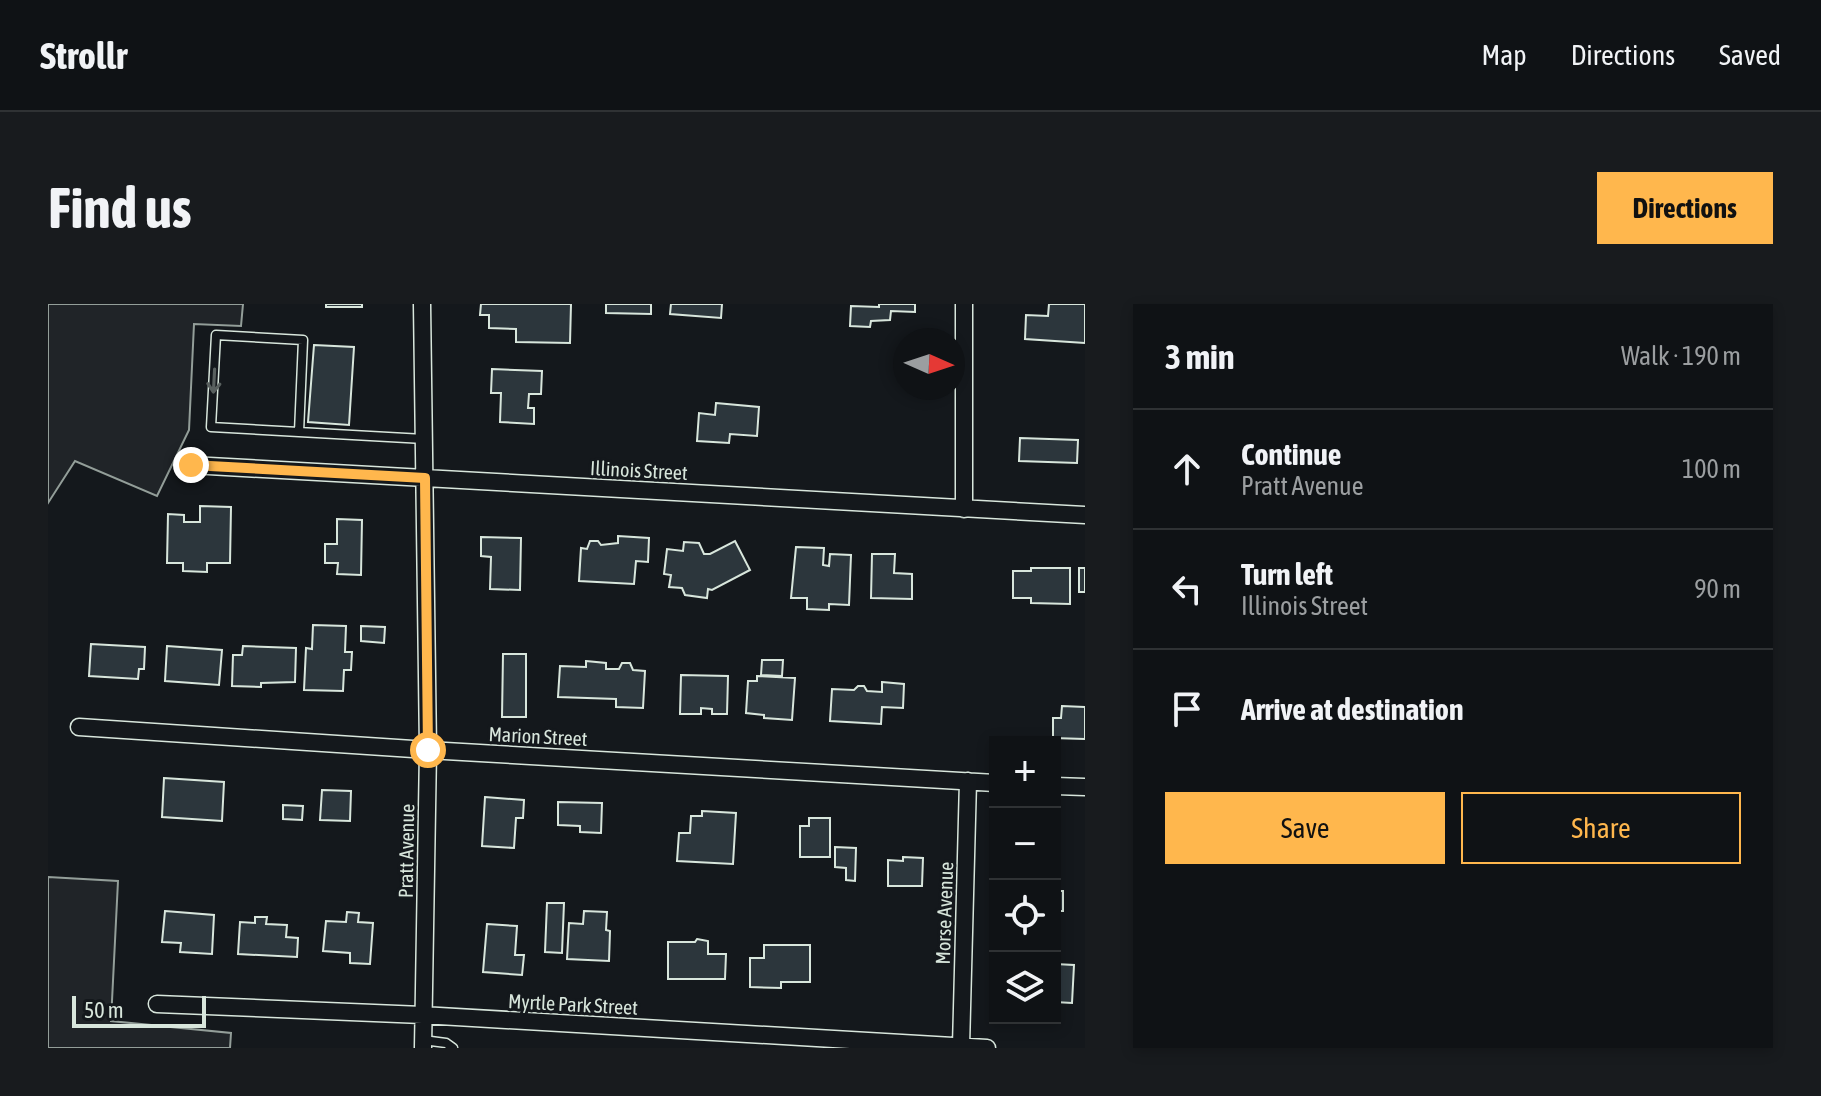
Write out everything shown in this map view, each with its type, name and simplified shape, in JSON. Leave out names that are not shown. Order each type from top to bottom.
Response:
[{"type":"street","name":"Pratt Avenue","points":[[422,304],[428,750],[422,1044]]},
{"type":"street","points":[[964,304],[964,509]]},
{"type":"street","name":"Illinois Street","points":[[191,465],[1085,515]]},
{"type":"street","name":"Marion Street","points":[[79,727],[989,783]]},
{"type":"street","name":"Morse Avenue","points":[[954,1047],[968,781]]},
{"type":"street","points":[[1061,786],[1085,787]]},
{"type":"street","name":"Myrtle Park Street","points":[[157,1004],[422,1015],[987,1048]]},
{"type":"lane","points":[[299,432],[303,340],[216,335],[211,427],[299,432],[425,439]]},
{"type":"lane","points":[[422,1044],[446,1043],[453,1048]]},
{"type":"shaded area","points":[[48,304],[243,304],[241,326],[194,324],[189,430],[157,496],[75,461],[48,503]]},
{"type":"shaded area","points":[[48,877],[118,881],[111,1021],[231,1033],[230,1048],[48,1048]]},
{"type":"building","points":[[326,304],[362,304],[362,307],[326,307]]},
{"type":"building","points":[[481,304],[571,304],[570,343],[516,342],[516,329],[489,328],[489,315],[480,315]]},
{"type":"building","points":[[606,304],[651,304],[651,314],[606,313]]},
{"type":"building","points":[[671,304],[722,304],[721,318],[670,314]]},
{"type":"building","points":[[879,304],[915,304],[915,312],[891,311],[890,320],[871,321],[870,327],[850,326],[851,306],[879,307]]},
{"type":"building","points":[[1049,304],[1085,304],[1085,343],[1025,339],[1026,315],[1048,316]]},
{"type":"building","points":[[314,345],[354,347],[349,425],[308,422]]},
{"type":"building","points":[[492,369],[542,371],[541,394],[529,394],[528,408],[534,408],[534,424],[500,422],[501,393],[491,393]]},
{"type":"building","points":[[716,403],[759,407],[757,436],[730,434],[729,443],[697,441],[699,413],[715,415]]},
{"type":"building","points":[[1020,438],[1078,440],[1077,463],[1019,461]]},
{"type":"building","points":[[200,506],[231,507],[230,563],[207,563],[207,572],[183,571],[183,563],[167,563],[168,514],[184,515],[184,522],[200,522]]},
{"type":"building","points":[[337,519],[362,520],[361,575],[337,574],[338,563],[325,563],[325,544],[337,544]]},
{"type":"building","points":[[618,536],[649,538],[648,562],[636,561],[634,584],[579,581],[581,548],[587,549],[590,541],[598,541],[601,545],[618,543]]},
{"type":"building","points":[[481,537],[521,538],[520,590],[490,589],[491,557],[481,556]]},
{"type":"building","points":[[735,541],[750,570],[712,590],[708,589],[707,598],[685,595],[682,588],[669,587],[671,575],[664,574],[667,549],[683,551],[684,542],[699,543],[704,554],[710,554]]},
{"type":"building","points":[[796,547],[824,548],[823,565],[829,566],[830,554],[851,555],[849,605],[829,604],[829,610],[807,609],[807,598],[791,598]]},
{"type":"building","points":[[872,554],[895,554],[894,573],[912,574],[912,599],[871,598]]},
{"type":"building","points":[[1031,568],[1070,568],[1070,604],[1031,603],[1031,598],[1013,598],[1013,571],[1031,571]]},
{"type":"building","points":[[1079,568],[1085,568],[1085,592],[1079,592]]},
{"type":"building","points":[[313,625],[346,626],[345,652],[352,652],[351,670],[344,670],[343,691],[304,690],[306,648],[312,649]]},
{"type":"building","points":[[361,626],[385,627],[384,643],[361,641]]},
{"type":"building","points":[[91,644],[145,647],[144,669],[139,669],[138,679],[89,676]]},
{"type":"building","points":[[167,646],[222,650],[219,685],[165,681]]},
{"type":"building","points":[[243,646],[296,648],[295,682],[261,683],[261,687],[232,686],[233,655],[242,655]]},
{"type":"building","points":[[503,654],[526,654],[526,717],[502,717]]},
{"type":"building","points":[[762,660],[783,660],[782,676],[761,675]]},
{"type":"building","points":[[586,661],[606,663],[606,669],[619,669],[622,663],[630,663],[633,670],[645,671],[643,708],[616,707],[616,699],[558,697],[560,666],[586,667]]},
{"type":"building","points":[[681,675],[728,676],[727,714],[712,714],[712,709],[701,708],[701,714],[680,714]]},
{"type":"building","points":[[757,676],[795,678],[792,720],[746,713],[748,681],[757,681]]},
{"type":"building","points":[[882,682],[904,684],[903,708],[882,707],[881,724],[830,721],[832,689],[854,690],[864,686],[867,691],[882,692]]},
{"type":"building","points":[[1062,706],[1085,707],[1085,739],[1053,736],[1053,718],[1061,718]]},
{"type":"building","points":[[164,778],[224,782],[222,821],[162,817]]},
{"type":"building","points":[[322,790],[351,791],[350,821],[320,820]]},
{"type":"building","points":[[485,797],[524,800],[523,818],[516,818],[514,848],[482,846]]},
{"type":"building","points":[[558,802],[602,803],[601,833],[580,832],[580,826],[558,825]]},
{"type":"building","points":[[283,805],[303,806],[302,820],[283,819]]},
{"type":"building","points":[[702,811],[736,813],[733,864],[677,861],[679,833],[690,833],[691,816],[702,816]]},
{"type":"building","points":[[809,818],[830,818],[830,857],[800,857],[800,826],[809,826]]},
{"type":"building","points":[[835,847],[856,848],[855,881],[846,880],[846,868],[835,867]]},
{"type":"building","points":[[903,857],[923,858],[922,886],[888,886],[888,860],[903,861]]},
{"type":"building","points":[[547,903],[564,903],[562,953],[545,952]]},
{"type":"building","points":[[165,911],[214,915],[212,954],[180,952],[181,943],[162,942]]},
{"type":"building","points":[[584,911],[607,912],[609,961],[567,959],[569,923],[583,924]]},
{"type":"building","points":[[347,912],[359,913],[358,922],[373,923],[370,964],[350,963],[350,953],[323,951],[326,921],[346,922]]},
{"type":"building","points":[[255,917],[267,917],[266,924],[287,925],[286,937],[298,938],[297,957],[238,954],[240,922],[255,923]]},
{"type":"building","points":[[487,924],[517,926],[515,955],[524,955],[522,975],[483,972]]},
{"type":"building","points":[[697,939],[708,941],[708,954],[726,954],[725,979],[668,979],[668,942],[695,942]]},
{"type":"building","points":[[764,945],[810,945],[810,982],[781,982],[781,988],[750,987],[750,958],[764,958]]},
{"type":"building","points":[[1061,964],[1074,965],[1072,1003],[1061,1002]]},
{"type":"route","points":[[191,465],[425,478],[428,750]]}]
